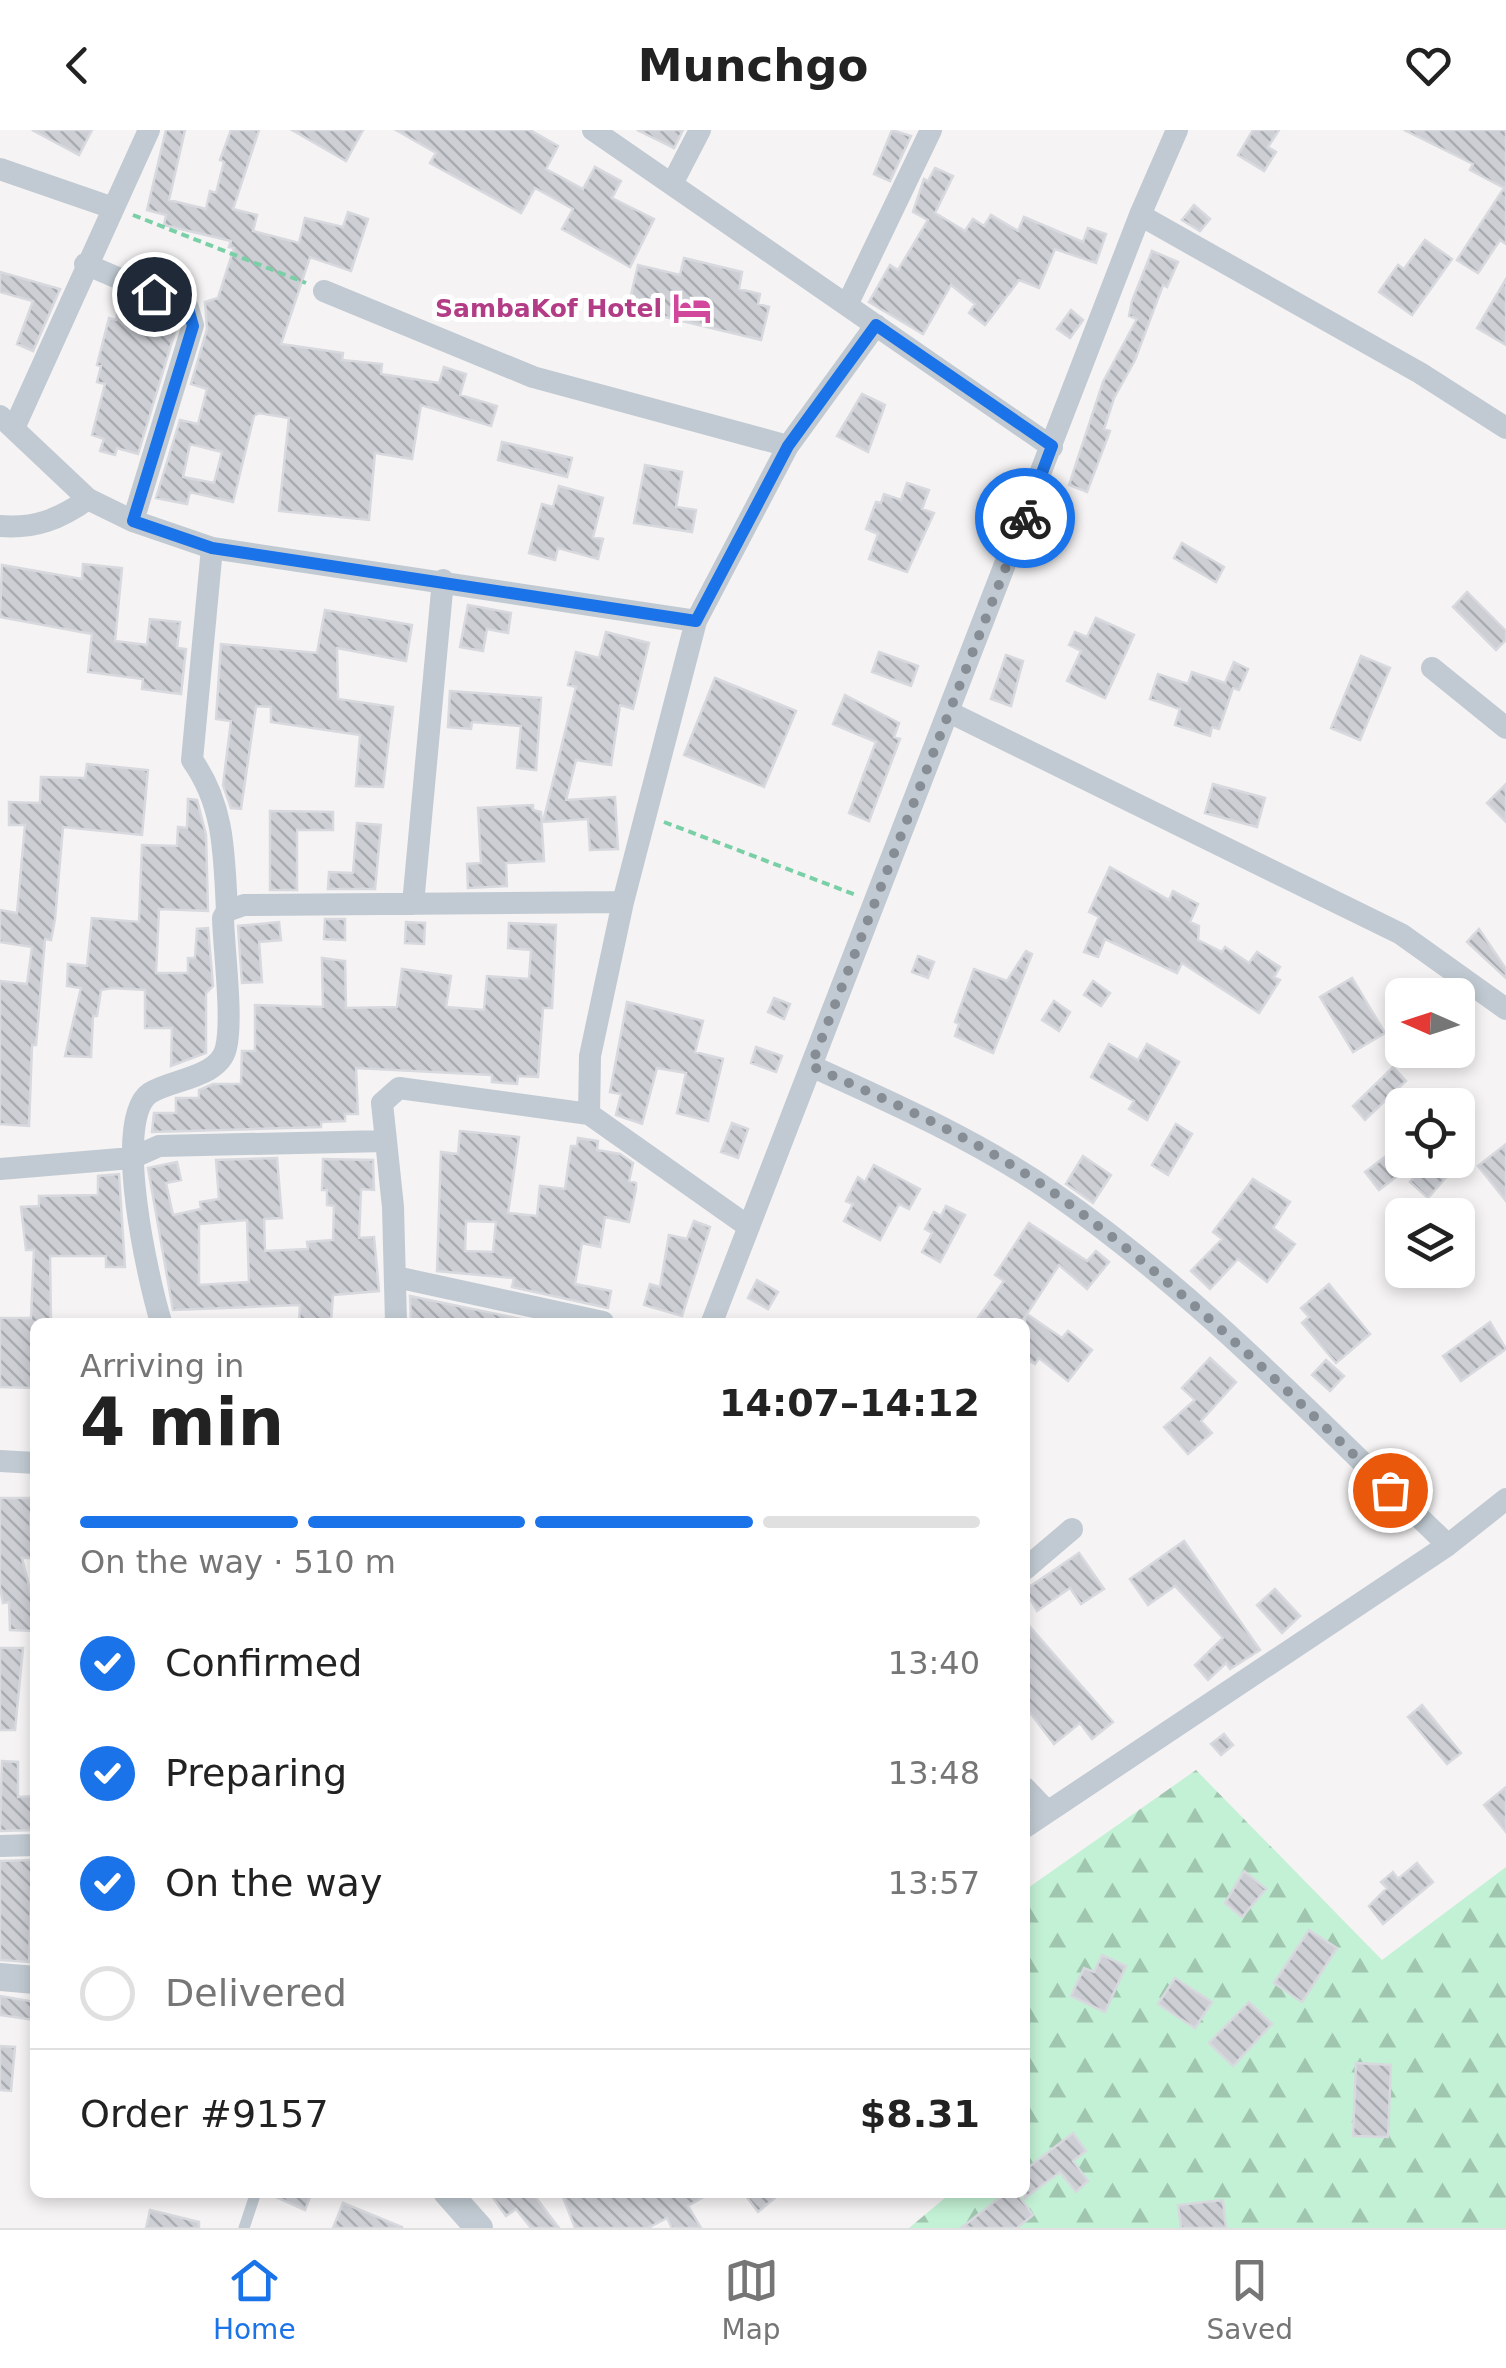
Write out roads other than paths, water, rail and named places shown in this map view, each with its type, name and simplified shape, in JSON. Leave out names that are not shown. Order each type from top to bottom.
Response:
[{"type":"street","points":[[148,130],[7,421],[88,499],[133,521],[212,548],[696,621]]},
{"type":"street","points":[[592,130],[1052,446]]},
{"type":"street","points":[[672,184],[700,130]]},
{"type":"street","points":[[847,305],[931,130]]},
{"type":"street","points":[[714,1318],[951,713],[1140,215],[1178,130]]},
{"type":"street","points":[[0,169],[110,206]]},
{"type":"street","points":[[1140,215],[1420,373],[1506,428]]},
{"type":"street","points":[[86,264],[188,308],[193,326],[133,521]]},
{"type":"street","points":[[324,291],[534,377],[788,446]]},
{"type":"street","points":[[588,1114],[590,1056],[623,902],[696,621],[788,446],[876,325]]},
{"type":"street","points":[[0,526],[26,528],[62,517],[88,499]]},
{"type":"street","points":[[212,548],[192,760],[211,786],[222,828],[228,911]]},
{"type":"street","points":[[413,904],[444,580]]},
{"type":"street","points":[[1432,668],[1506,728]]},
{"type":"street","points":[[951,713],[1401,934],[1506,1009]]},
{"type":"street","points":[[159,1318],[143,1262],[132,1158],[142,1100],[213,1067],[226,1048],[223,918],[228,911],[244,906],[623,902]]},
{"type":"street","points":[[811,1066],[912,1112],[1050,1190],[1190,1297],[1448,1545]]},
{"type":"street","points":[[396,1318],[382,1103],[399,1088],[588,1114],[749,1227]]},
{"type":"street","points":[[0,1169],[132,1158],[159,1146],[386,1141]]},
{"type":"street","points":[[396,1277],[586,1318]]},
{"type":"street","points":[[0,1461],[30,1463]]},
{"type":"street","points":[[1030,1823],[1448,1545],[1506,1499]]},
{"type":"street","points":[[1030,1565],[1072,1529]]},
{"type":"street","points":[[1030,1793],[1046,1811]]},
{"type":"street","points":[[0,1846],[30,1845]]},
{"type":"street","points":[[0,1976],[30,1979]]},
{"type":"street","points":[[452,2198],[479,2228]]},
{"type":"lane","points":[[244,2228],[254,2198]]},
{"type":"place","name":"SambaKof Hotel","points":[[692,308]]}]
